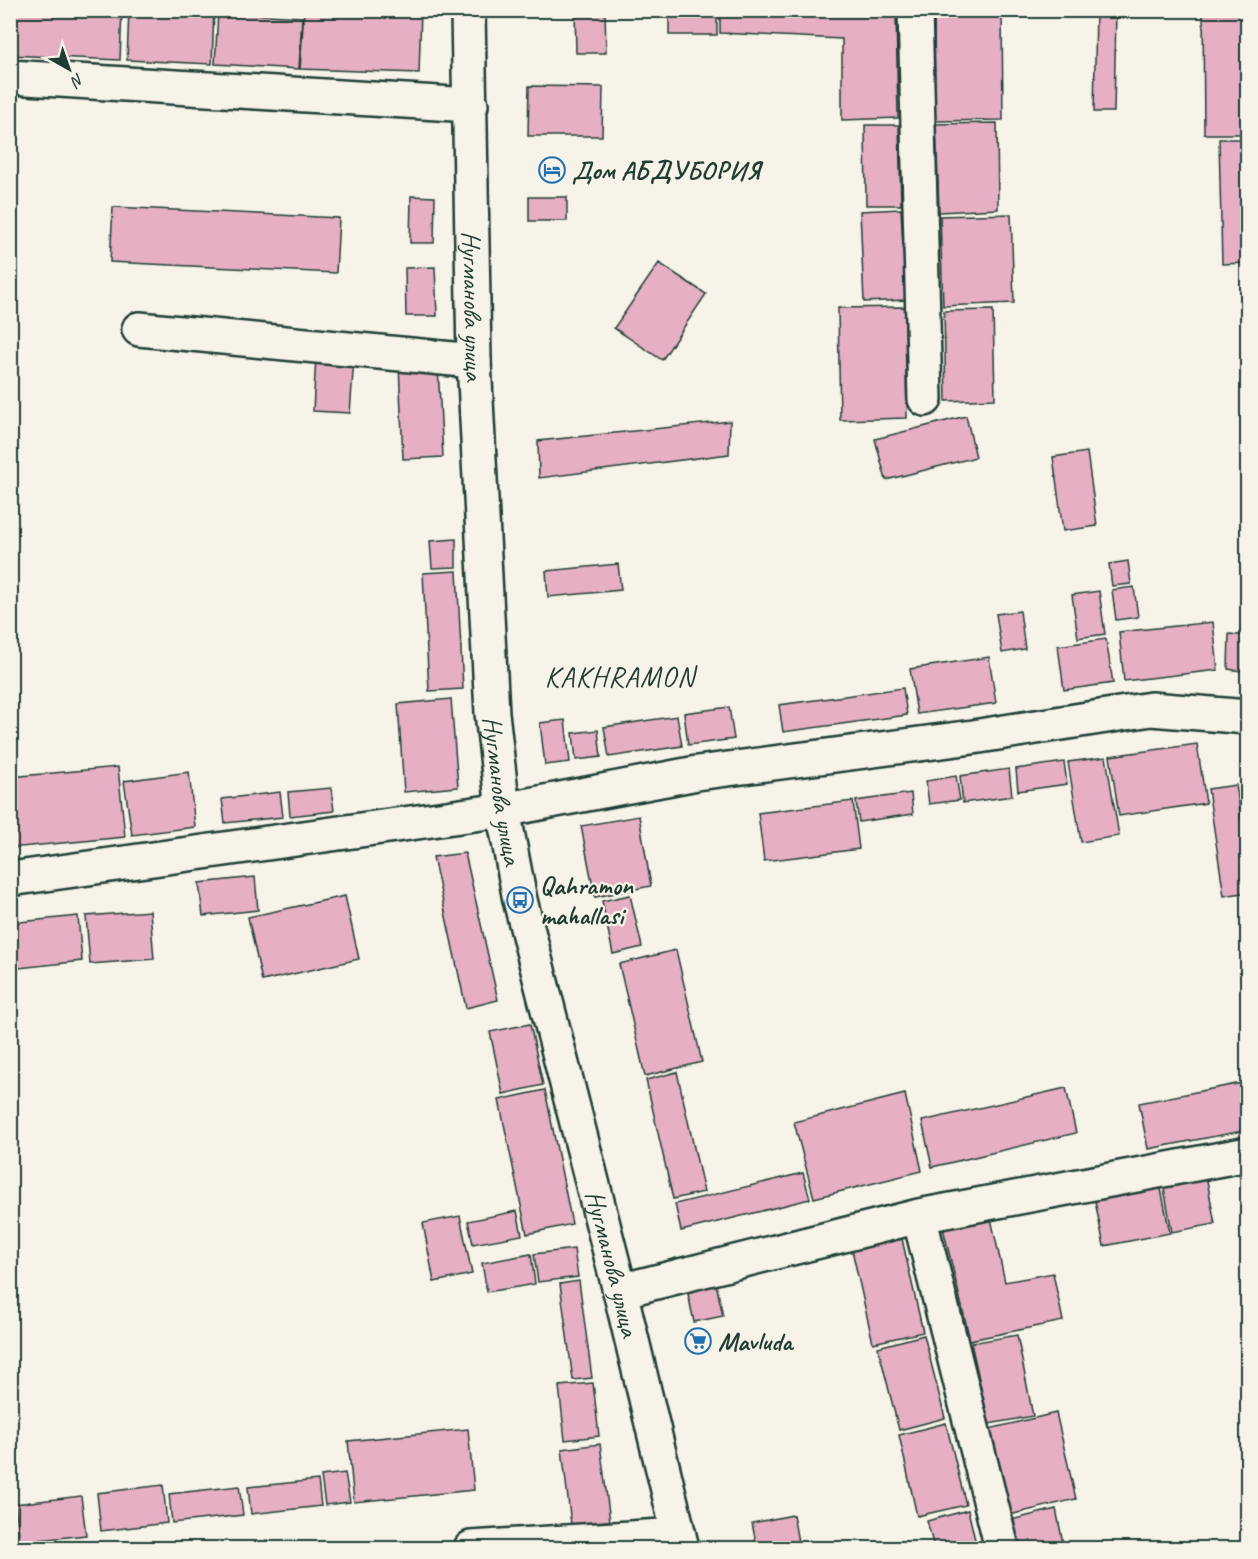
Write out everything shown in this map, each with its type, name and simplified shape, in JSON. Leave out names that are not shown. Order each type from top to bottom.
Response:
[{"type":"street","name":"Нугманова улица","points":[[468,10],[474,361],[492,713],[503,810],[520,900],[620,1291],[680,1542]]},
{"type":"street","points":[[915,10],[925,399]]},
{"type":"street","points":[[10,77],[471,105]]},
{"type":"street","points":[[139,329],[474,361]]},
{"type":"street","points":[[10,879],[503,810],[697,773],[973,737],[1151,709],[1248,717]]},
{"type":"street","points":[[620,1291],[920,1216],[1248,1155]]},
{"type":"street","points":[[920,1216],[1002,1548]]},
{"type":"street","points":[[471,1548],[680,1542]]},
{"type":"building","points":[[10,10],[122,10],[120,60],[10,55]]},
{"type":"building","points":[[129,10],[214,10],[212,64],[127,60]]},
{"type":"building","points":[[304,10],[421,10],[419,73],[300,69]]},
{"type":"building","points":[[575,10],[605,10],[606,53],[576,53]]},
{"type":"building","points":[[669,10],[717,10],[717,35],[669,35]]},
{"type":"building","points":[[720,10],[896,10],[898,118],[842,120],[842,39],[720,33]]},
{"type":"building","points":[[934,10],[1002,10],[1003,120],[935,121]]},
{"type":"building","points":[[1096,10],[1116,10],[1114,112],[1094,112]]},
{"type":"building","points":[[1203,10],[1248,10],[1248,134],[1204,134]]},
{"type":"building","points":[[218,12],[302,17],[299,69],[215,64]]},
{"type":"building","points":[[529,86],[603,87],[602,136],[528,136]]},
{"type":"building","points":[[997,123],[998,209],[939,212],[936,124]]},
{"type":"building","points":[[865,125],[899,125],[901,205],[866,205]]},
{"type":"building","points":[[1219,139],[1248,139],[1248,263],[1222,264]]},
{"type":"building","points":[[411,196],[435,197],[434,243],[410,243]]},
{"type":"building","points":[[529,197],[567,197],[567,221],[529,221]]},
{"type":"building","points":[[113,207],[339,218],[336,273],[110,262]]},
{"type":"building","points":[[901,209],[906,300],[864,302],[860,211]]},
{"type":"building","points":[[1011,214],[1014,303],[943,306],[940,216]]},
{"type":"building","points":[[659,263],[706,294],[662,360],[614,328]]},
{"type":"building","points":[[435,267],[437,316],[406,316],[405,268]]},
{"type":"building","points":[[905,307],[907,418],[840,420],[838,308]]},
{"type":"building","points":[[993,310],[995,399],[946,401],[944,311]]},
{"type":"building","points":[[316,356],[354,358],[350,413],[313,411]]},
{"type":"building","points":[[399,365],[438,367],[443,457],[403,459]]},
{"type":"building","points":[[966,416],[976,457],[886,480],[875,439]]},
{"type":"building","points":[[730,421],[729,454],[539,478],[538,441]]},
{"type":"building","points":[[1087,452],[1097,526],[1063,531],[1053,457]]},
{"type":"building","points":[[456,539],[456,567],[432,568],[430,541]]},
{"type":"building","points":[[1128,561],[1131,584],[1112,586],[1109,564]]},
{"type":"building","points":[[618,564],[621,590],[548,597],[546,571]]},
{"type":"building","points":[[457,571],[463,689],[429,691],[423,573]]},
{"type":"building","points":[[1134,587],[1138,617],[1116,620],[1112,590]]},
{"type":"building","points":[[1099,591],[1105,634],[1078,638],[1072,595]]},
{"type":"building","points":[[1020,611],[1025,649],[1002,653],[996,614]]},
{"type":"building","points":[[1213,622],[1218,670],[1124,681],[1119,632]]},
{"type":"building","points":[[1229,634],[1248,636],[1248,672],[1228,669]]},
{"type":"building","points":[[1106,639],[1113,683],[1064,690],[1058,646]]},
{"type":"building","points":[[989,657],[996,703],[917,714],[910,669]]},
{"type":"building","points":[[903,688],[907,715],[783,732],[779,705]]},
{"type":"building","points":[[451,699],[458,787],[404,792],[398,704]]},
{"type":"building","points":[[729,707],[734,739],[688,745],[684,713]]},
{"type":"building","points":[[677,716],[682,746],[609,757],[604,727]]},
{"type":"building","points":[[565,720],[570,762],[545,765],[540,723]]},
{"type":"building","points":[[598,730],[601,757],[576,760],[573,733]]},
{"type":"building","points":[[1197,744],[1206,803],[1119,816],[1110,756]]},
{"type":"building","points":[[1106,757],[1119,836],[1081,842],[1068,762]]},
{"type":"building","points":[[1064,762],[1067,784],[1018,791],[1016,769]]},
{"type":"building","points":[[118,767],[125,837],[10,848],[10,777]]},
{"type":"building","points":[[1009,769],[1012,796],[963,803],[960,776]]},
{"type":"building","points":[[189,772],[195,827],[132,835],[124,781]]},
{"type":"building","points":[[956,776],[960,800],[929,804],[926,781]]},
{"type":"building","points":[[1236,785],[1248,862],[1248,892],[1224,896],[1208,789]]},
{"type":"building","points":[[331,788],[334,811],[290,816],[288,792]]},
{"type":"building","points":[[280,792],[283,817],[225,823],[222,799]]},
{"type":"building","points":[[911,793],[913,814],[859,822],[856,801]]},
{"type":"building","points":[[853,801],[859,849],[764,861],[758,813]]},
{"type":"building","points":[[639,816],[651,886],[595,897],[581,826]]},
{"type":"building","points":[[465,853],[498,1000],[466,1008],[433,857]]},
{"type":"building","points":[[255,877],[258,910],[203,916],[199,883]]},
{"type":"building","points":[[630,895],[642,947],[613,954],[602,901]]},
{"type":"building","points":[[345,896],[359,959],[262,981],[248,917]]},
{"type":"building","points":[[150,911],[154,959],[90,964],[86,916]]},
{"type":"building","points":[[78,916],[82,961],[10,969],[10,923]]},
{"type":"building","points":[[676,950],[702,1062],[645,1076],[619,964]]},
{"type":"building","points":[[530,1024],[543,1085],[503,1094],[490,1032]]},
{"type":"building","points":[[677,1072],[704,1192],[673,1199],[646,1080]]},
{"type":"building","points":[[1247,1082],[1248,1130],[1148,1149],[1139,1103]]},
{"type":"building","points":[[1066,1088],[1076,1133],[932,1167],[922,1121]]},
{"type":"building","points":[[545,1090],[572,1224],[527,1234],[499,1100]]},
{"type":"building","points":[[905,1094],[922,1171],[814,1198],[794,1122]]},
{"type":"building","points":[[803,1173],[810,1199],[681,1231],[675,1204]]},
{"type":"building","points":[[1206,1175],[1215,1224],[1172,1232],[1163,1183]]},
{"type":"building","points":[[1160,1184],[1170,1233],[1104,1246],[1094,1196]]},
{"type":"building","points":[[517,1211],[522,1235],[473,1244],[468,1221]]},
{"type":"building","points":[[990,1214],[1005,1282],[1053,1273],[1063,1321],[970,1340],[942,1224]]},
{"type":"building","points":[[460,1216],[472,1274],[434,1282],[423,1223]]},
{"type":"building","points":[[902,1239],[923,1332],[873,1343],[852,1250]]},
{"type":"building","points":[[574,1249],[578,1277],[538,1282],[534,1254]]},
{"type":"building","points":[[531,1254],[535,1284],[487,1292],[482,1263]]},
{"type":"building","points":[[579,1281],[592,1378],[573,1380],[560,1284]]},
{"type":"building","points":[[716,1283],[723,1316],[694,1322],[687,1289]]},
{"type":"building","points":[[924,1335],[945,1418],[899,1430],[878,1347]]},
{"type":"building","points":[[1017,1335],[1033,1416],[989,1424],[971,1343]]},
{"type":"building","points":[[593,1383],[599,1436],[565,1440],[559,1386]]},
{"type":"building","points":[[1056,1413],[1076,1499],[1009,1515],[989,1429]]},
{"type":"building","points":[[946,1423],[966,1505],[917,1516],[899,1435]]},
{"type":"building","points":[[468,1429],[474,1490],[354,1502],[348,1441]]},
{"type":"building","points":[[600,1444],[610,1521],[571,1524],[562,1449]]},
{"type":"building","points":[[345,1473],[350,1502],[325,1505],[321,1476]]},
{"type":"building","points":[[318,1480],[321,1506],[251,1514],[248,1487]]},
{"type":"building","points":[[163,1485],[167,1523],[101,1531],[97,1493]]},
{"type":"building","points":[[239,1486],[243,1515],[172,1523],[169,1494]]},
{"type":"building","points":[[81,1496],[86,1535],[20,1542],[15,1504]]},
{"type":"building","points":[[1056,1509],[1064,1548],[1016,1548],[1011,1520]]},
{"type":"building","points":[[968,1510],[977,1548],[934,1548],[927,1521]]},
{"type":"building","points":[[793,1515],[799,1547],[757,1548],[752,1523]]},
{"type":"place","name":"Дом АБДУБОРИЯ","points":[[552,170]]},
{"type":"place","name":"Qahramon mahallasi","points":[[520,900]]},
{"type":"place","name":"Mavluda","points":[[698,1341]]},
{"type":"district","name":"KAKHRAMON","points":[[620,676]]}]
